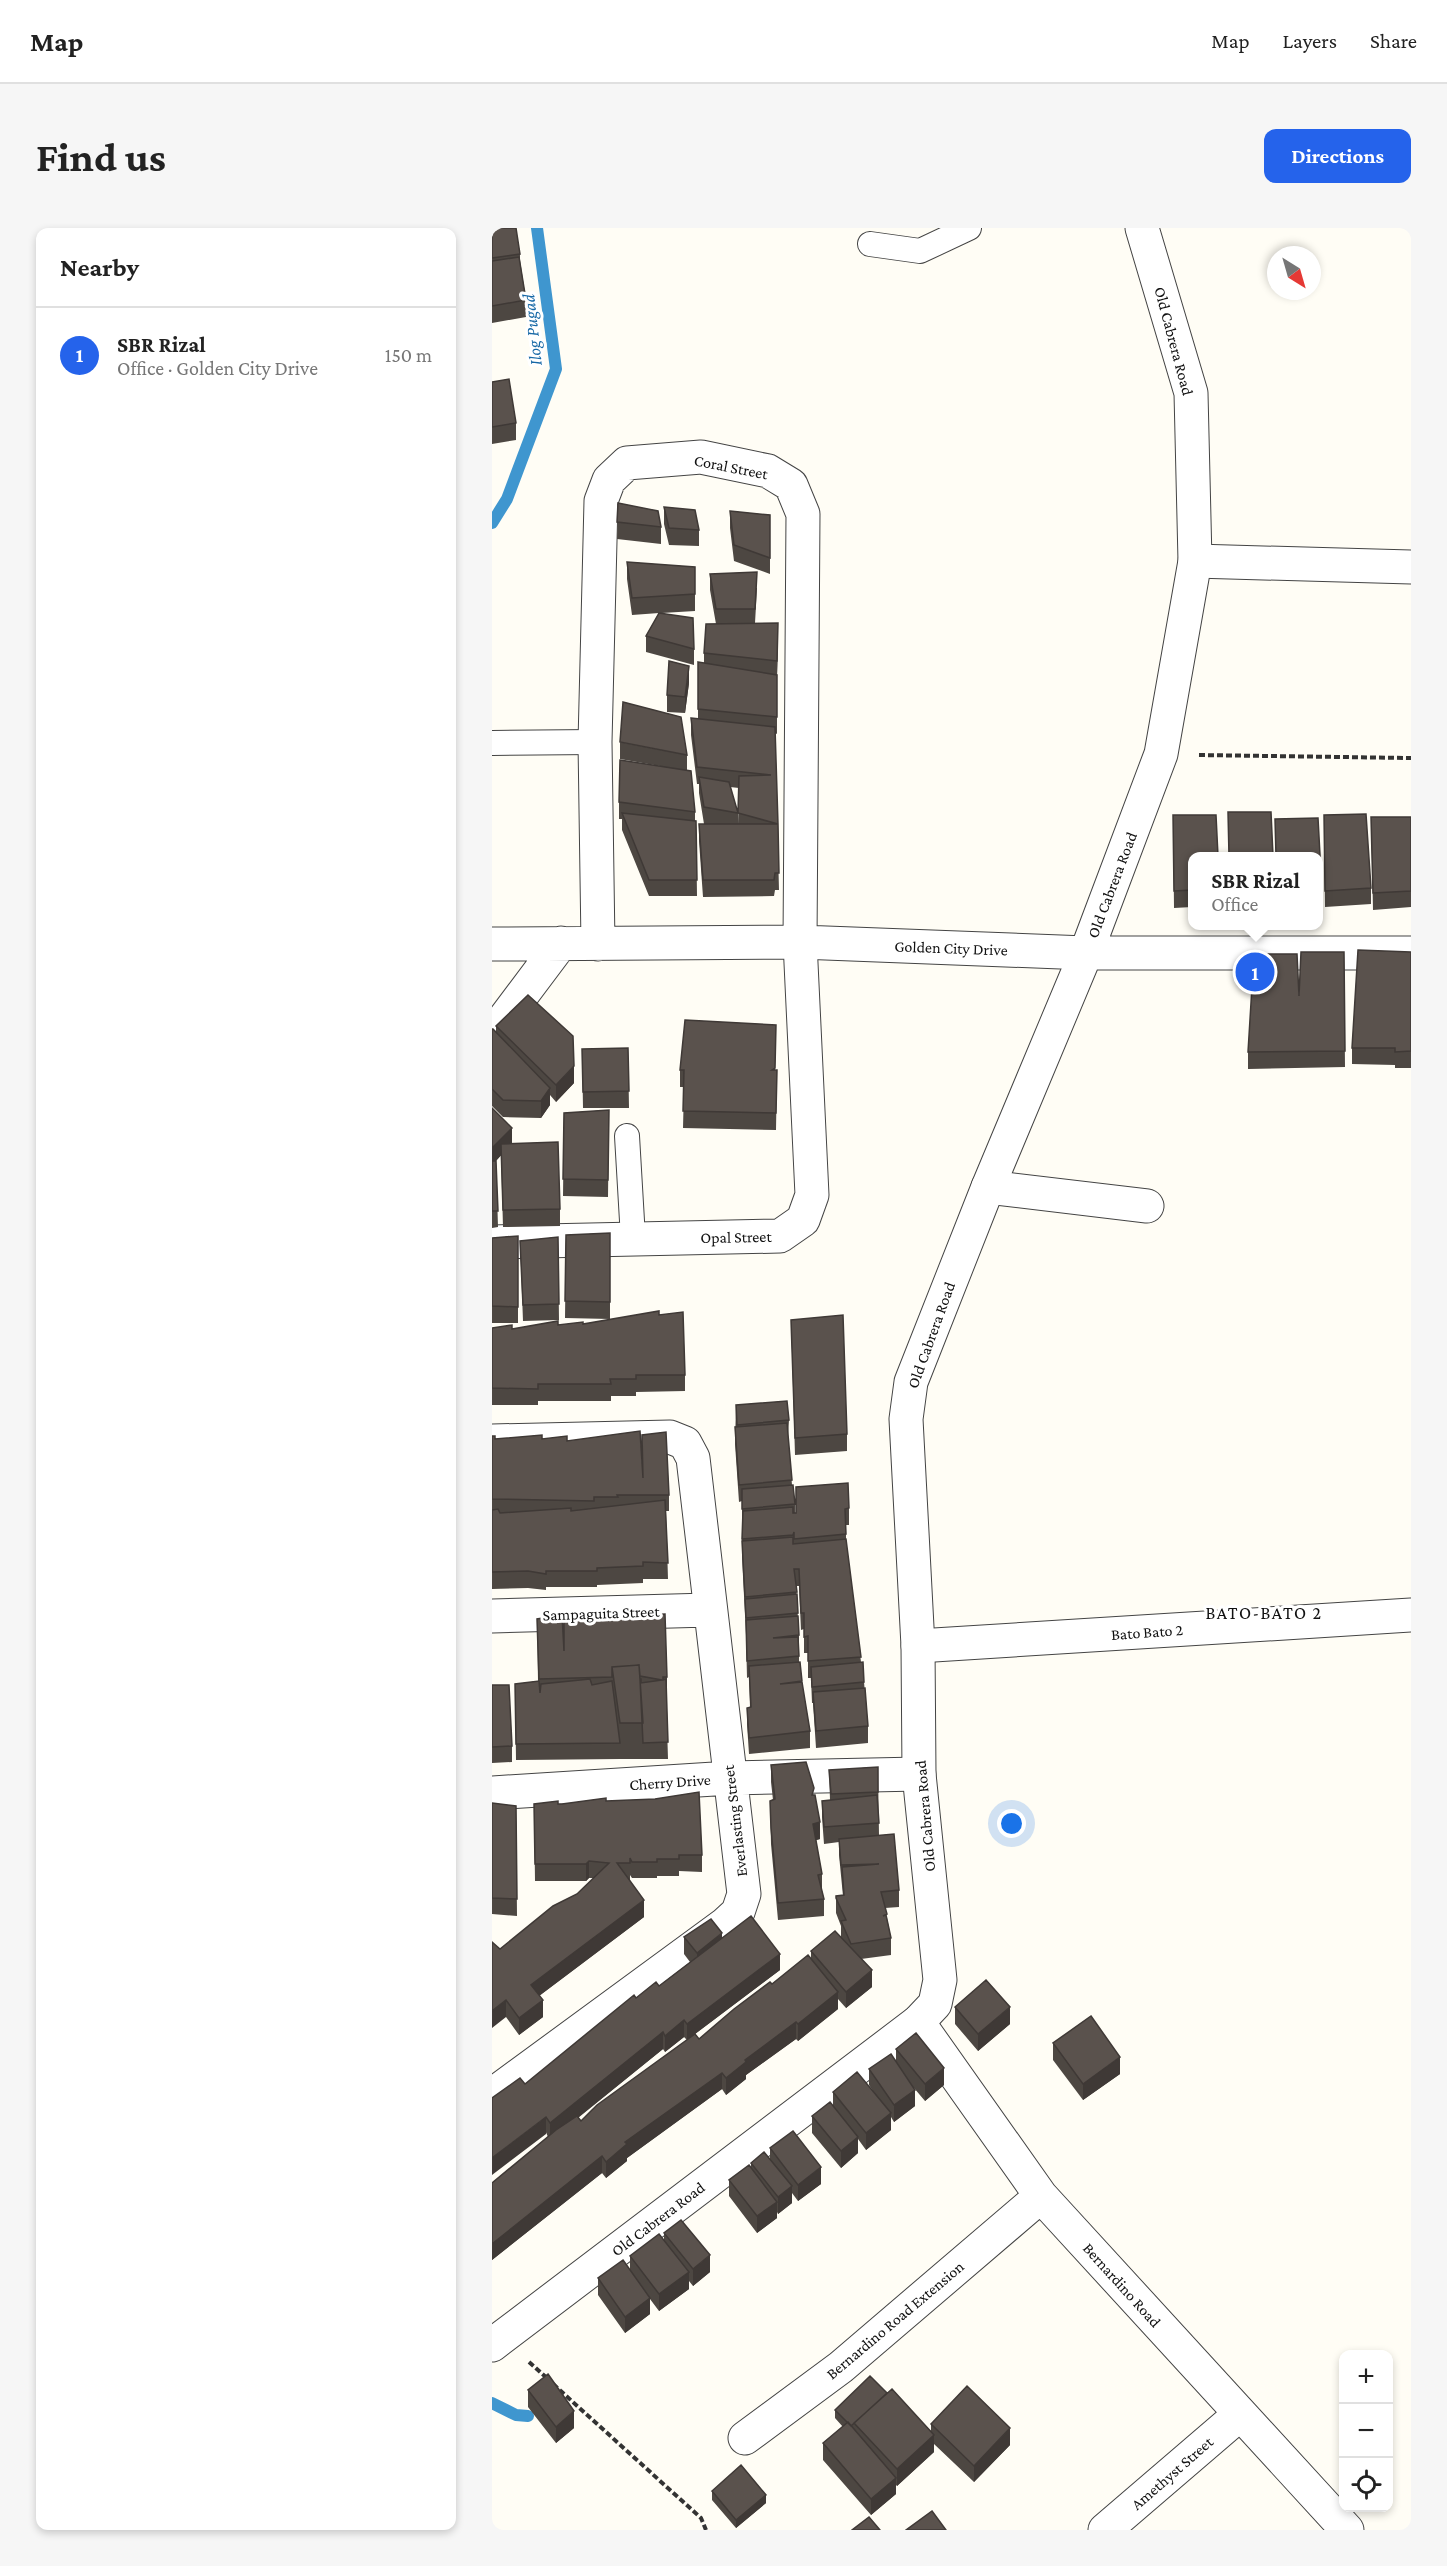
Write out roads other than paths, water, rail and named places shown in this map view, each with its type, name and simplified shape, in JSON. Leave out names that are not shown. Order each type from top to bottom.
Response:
[{"type":"street","name":"Old Cabrera Road","points":[[497,2341],[918,2022],[935,2004],[940,1980],[919,1774],[918,1646],[906,1419],[911,1382],[988,1187],[1086,954],[1161,754],[1195,561],[1191,393],[1142,228]]},
{"type":"street","name":"Coral Street","points":[[598,944],[595,742],[601,501],[609,480],[627,463],[701,458],[768,471],[791,485],[803,514],[800,942]]},
{"type":"street","points":[[1195,561],[1411,567]]},
{"type":"street","name":"Golden City Drive","points":[[492,944],[800,942],[1086,954],[1411,953]]},
{"type":"street","name":"Opal Street","points":[[492,1242],[780,1236],[803,1220],[812,1195],[800,942]]},
{"type":"street","points":[[492,1035],[561,943]]},
{"type":"street","points":[[988,1187],[1147,1206]]},
{"type":"street","name":"Everlasting Street","points":[[492,1441],[670,1437],[685,1443],[693,1458],[744,1894],[738,1912],[492,2095]]},
{"type":"street","name":"Sampaguita Street","points":[[492,1616],[709,1610]]},
{"type":"street","name":"Bato Bato 2","points":[[918,1646],[1411,1615]]},
{"type":"street","name":"Cherry Drive","points":[[492,1793],[730,1778],[919,1774]]},
{"type":"street","name":"Bernardino Road","points":[[918,2022],[1041,2196],[1239,2415],[1347,2530]]},
{"type":"street","name":"Bernardino Road Extension","points":[[745,2438],[841,2367],[1041,2196]]},
{"type":"street","name":"Amethyst Street","points":[[1105,2530],[1239,2415]]},
{"type":"lane","points":[[870,244],[920,251],[969,228]]},
{"type":"lane","points":[[492,743],[595,742]]},
{"type":"lane","points":[[627,1136],[633,1238]]},
{"type":"waterway","name":"Ilog Pugad","points":[[492,523],[507,499],[556,369],[537,228]]},
{"type":"waterway","name":"Ilog Pugad","points":[[492,2403],[516,2415],[528,2416]]},
{"type":"place","name":"SBR Rizal","points":[[1255,972]]},
{"type":"district","name":"BATO-BATO 2","points":[[1264,1613]]}]
